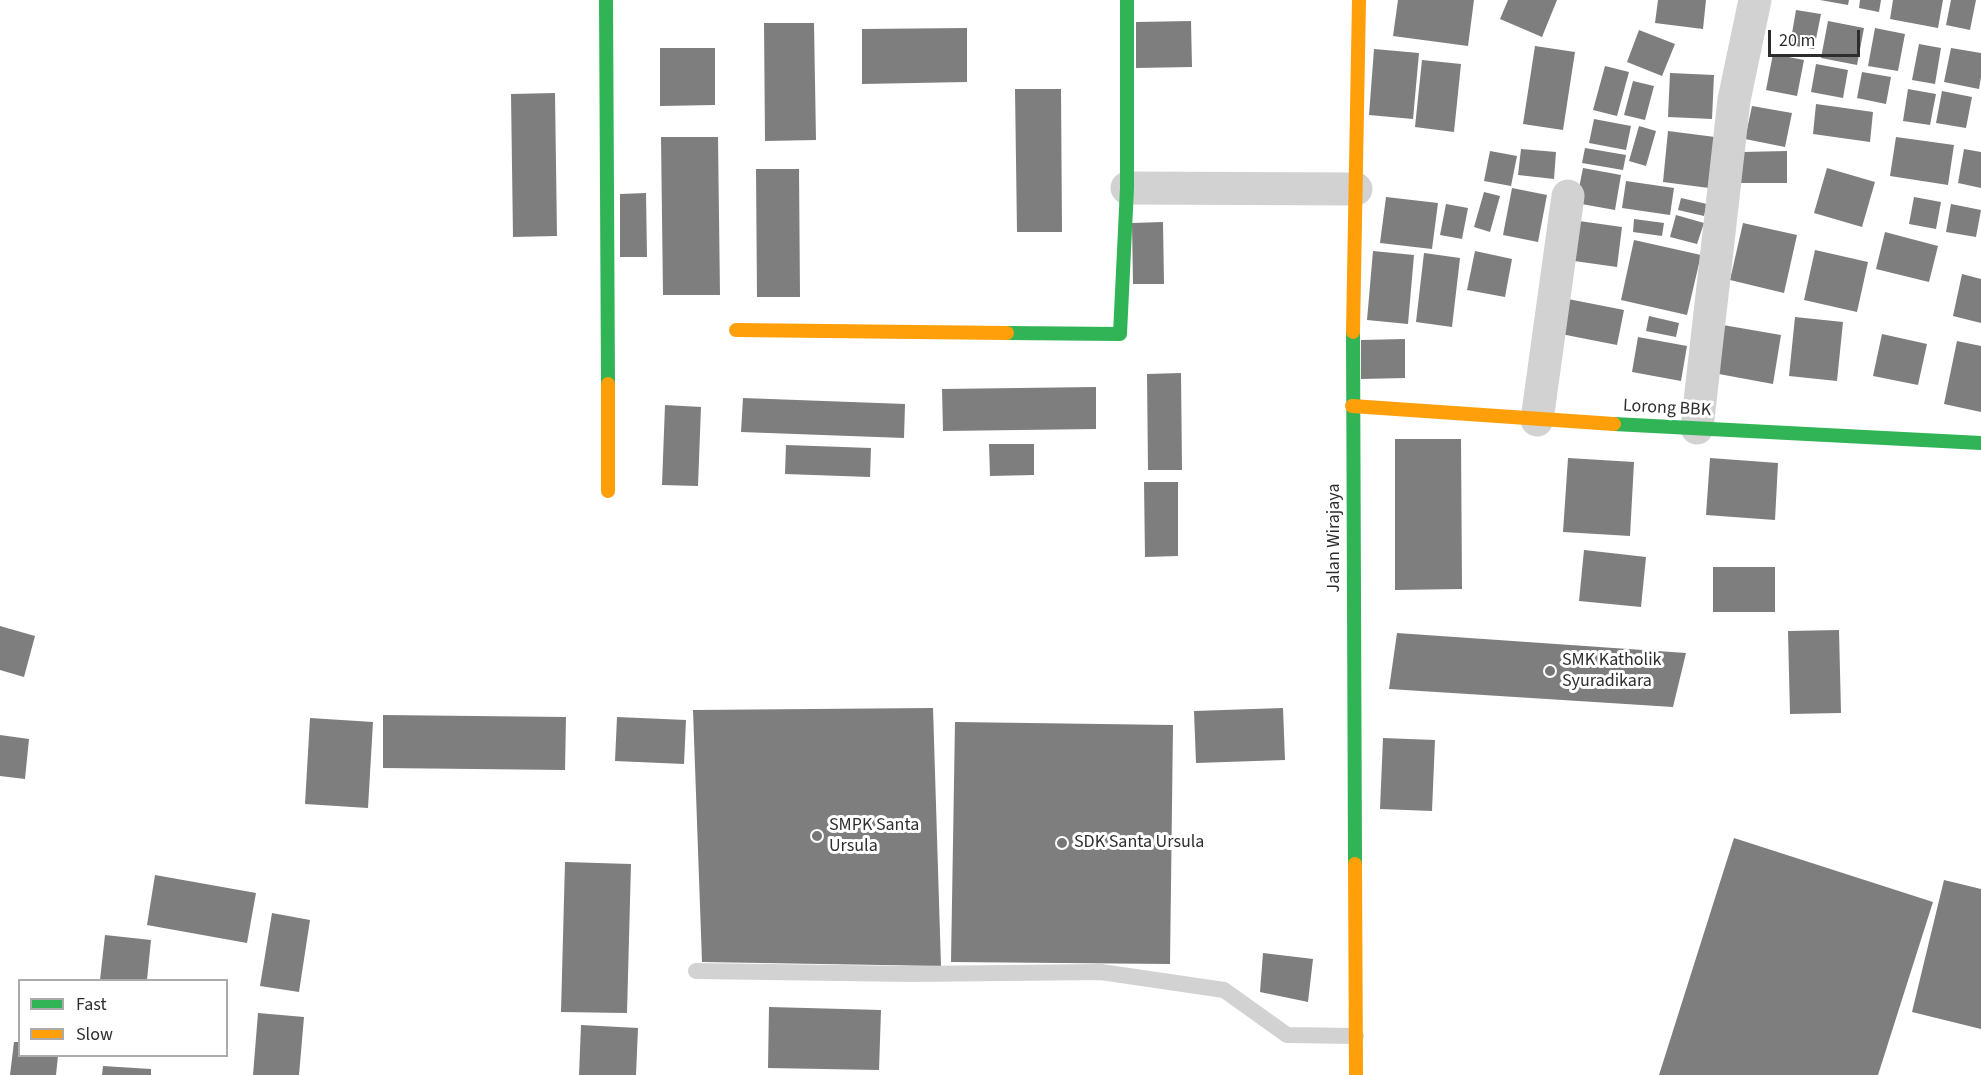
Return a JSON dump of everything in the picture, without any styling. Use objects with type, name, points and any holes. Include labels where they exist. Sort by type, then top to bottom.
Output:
[{"type":"street","points":[[606,0],[608,491]]},
{"type":"street","points":[[736,330],[1120,334],[1127,188],[1127,0]]},
{"type":"street","name":"Jalan Wirajaya","points":[[1356,1075],[1352,406],[1359,0]]},
{"type":"street","points":[[1697,428],[1734,100],[1755,0]]},
{"type":"street","points":[[1127,188],[1356,189]]},
{"type":"street","points":[[1537,420],[1568,196]]},
{"type":"street","name":"Lorong BBK","points":[[1352,406],[1537,420],[1981,443]]},
{"type":"lane","points":[[696,971],[911,974],[1101,972],[1224,990],[1287,1035],[1356,1036]]},
{"type":"building","points":[[1398,0],[1474,0],[1468,46],[1393,36]]},
{"type":"building","points":[[1508,0],[1557,0],[1542,37],[1500,19]]},
{"type":"building","points":[[1658,0],[1706,0],[1703,29],[1655,23]]},
{"type":"building","points":[[1820,0],[1849,0],[1848,5]]},
{"type":"building","points":[[1860,0],[1881,0],[1879,12],[1859,8]]},
{"type":"building","points":[[1893,0],[1943,0],[1938,28],[1890,19]]},
{"type":"building","points":[[1951,0],[1976,0],[1970,30],[1946,25]]},
{"type":"building","points":[[1796,10],[1821,14],[1814,49],[1790,45]]},
{"type":"building","points":[[1191,21],[1192,67],[1136,68],[1136,22]]},
{"type":"building","points":[[1828,21],[1864,28],[1857,65],[1821,58]]},
{"type":"building","points":[[764,23],[814,23],[816,140],[765,141]]},
{"type":"building","points":[[967,28],[967,82],[862,84],[862,29]]},
{"type":"building","points":[[1875,28],[1905,34],[1898,71],[1868,66]]},
{"type":"building","points":[[1639,30],[1675,44],[1662,76],[1627,62]]},
{"type":"building","points":[[1919,44],[1941,48],[1935,84],[1912,80]]},
{"type":"building","points":[[1535,46],[1575,52],[1563,130],[1523,124]]},
{"type":"building","points":[[660,48],[715,48],[715,105],[660,106]]},
{"type":"building","points":[[1951,48],[1981,53],[1979,89],[1944,82]]},
{"type":"building","points":[[1374,49],[1419,53],[1413,119],[1369,115]]},
{"type":"building","points":[[1773,54],[1804,60],[1797,96],[1766,90]]},
{"type":"building","points":[[1422,60],[1461,64],[1454,132],[1415,127]]},
{"type":"building","points":[[1816,64],[1848,70],[1843,98],[1811,92]]},
{"type":"building","points":[[1605,66],[1629,72],[1617,116],[1593,110]]},
{"type":"building","points":[[1862,72],[1891,77],[1886,104],[1857,98]]},
{"type":"building","points":[[1670,73],[1714,75],[1712,119],[1668,117]]},
{"type":"building","points":[[1633,81],[1654,86],[1645,120],[1624,115]]},
{"type":"building","points":[[1015,89],[1061,89],[1062,232],[1017,232]]},
{"type":"building","points":[[1908,89],[1936,94],[1930,125],[1903,121]]},
{"type":"building","points":[[1942,91],[1972,97],[1966,128],[1936,123]]},
{"type":"building","points":[[555,93],[557,236],[513,237],[511,94]]},
{"type":"building","points":[[1816,104],[1873,112],[1870,142],[1813,134]]},
{"type":"building","points":[[1752,106],[1792,113],[1785,147],[1745,139]]},
{"type":"building","points":[[1594,119],[1631,126],[1626,150],[1589,143]]},
{"type":"building","points":[[1639,126],[1656,131],[1646,166],[1629,161]]},
{"type":"building","points":[[1668,131],[1715,137],[1709,188],[1663,182]]},
{"type":"building","points":[[661,137],[718,137],[720,295],[663,295]]},
{"type":"building","points":[[1896,137],[1954,145],[1948,185],[1890,176]]},
{"type":"building","points":[[1585,148],[1626,155],[1623,170],[1582,163]]},
{"type":"building","points":[[1521,149],[1556,152],[1554,179],[1518,175]]},
{"type":"building","points":[[1964,149],[1981,152],[1981,188],[1958,183]]},
{"type":"building","points":[[1490,151],[1517,156],[1511,186],[1484,181]]},
{"type":"building","points":[[1787,151],[1787,183],[1741,183],[1741,152]]},
{"type":"building","points":[[1583,168],[1621,175],[1615,210],[1576,203]]},
{"type":"building","points":[[1827,168],[1875,182],[1862,227],[1814,213]]},
{"type":"building","points":[[756,169],[799,169],[800,297],[757,297]]},
{"type":"building","points":[[1626,181],[1674,188],[1670,215],[1622,208]]},
{"type":"building","points":[[1512,188],[1547,195],[1538,242],[1503,235]]},
{"type":"building","points":[[1484,192],[1500,196],[1490,232],[1474,227]]},
{"type":"building","points":[[646,193],[647,257],[620,257],[620,194]]},
{"type":"building","points":[[1386,197],[1438,203],[1432,249],[1380,243]]},
{"type":"building","points":[[1914,197],[1941,202],[1936,229],[1909,224]]},
{"type":"building","points":[[1681,198],[1707,204],[1704,216],[1678,210]]},
{"type":"building","points":[[1446,204],[1468,208],[1462,239],[1440,235]]},
{"type":"building","points":[[1951,204],[1981,210],[1976,237],[1946,232]]},
{"type":"building","points":[[1676,215],[1704,223],[1697,244],[1670,237]]},
{"type":"building","points":[[1634,219],[1664,223],[1662,236],[1633,232]]},
{"type":"building","points":[[1572,220],[1622,227],[1617,267],[1567,260]]},
{"type":"building","points":[[1163,222],[1164,284],[1133,284],[1132,223]]},
{"type":"building","points":[[1743,223],[1797,235],[1784,293],[1730,280]]},
{"type":"building","points":[[1885,232],[1938,246],[1929,282],[1876,269]]},
{"type":"building","points":[[1634,240],[1701,255],[1687,315],[1621,300]]},
{"type":"building","points":[[1815,250],[1868,262],[1857,312],[1804,300]]},
{"type":"building","points":[[1373,251],[1414,255],[1408,324],[1367,320]]},
{"type":"building","points":[[1475,251],[1512,259],[1505,297],[1467,290]]},
{"type":"building","points":[[1424,253],[1460,258],[1452,327],[1416,322]]},
{"type":"building","points":[[1962,274],[1981,279],[1981,323],[1953,316]]},
{"type":"building","points":[[1568,299],[1624,310],[1617,345],[1561,334]]},
{"type":"building","points":[[1649,316],[1679,323],[1676,337],[1646,331]]},
{"type":"building","points":[[1795,317],[1843,322],[1837,381],[1789,376]]},
{"type":"building","points":[[1717,324],[1781,335],[1773,384],[1708,372]]},
{"type":"building","points":[[1882,334],[1927,344],[1918,385],[1873,376]]},
{"type":"building","points":[[1638,337],[1687,346],[1681,381],[1632,372]]},
{"type":"building","points":[[1405,339],[1405,378],[1361,379],[1361,340]]},
{"type":"building","points":[[1957,341],[1981,346],[1981,412],[1944,404]]},
{"type":"building","points":[[1181,373],[1182,470],[1148,470],[1147,374]]},
{"type":"building","points":[[1096,387],[1096,429],[943,431],[942,389]]},
{"type":"building","points":[[743,398],[905,404],[904,438],[741,432]]},
{"type":"building","points":[[665,405],[701,407],[698,486],[662,485]]},
{"type":"building","points":[[1395,439],[1461,439],[1462,589],[1395,590]]},
{"type":"building","points":[[989,444],[1034,444],[1034,475],[990,476]]},
{"type":"building","points":[[786,445],[871,448],[870,477],[785,474]]},
{"type":"building","points":[[1568,458],[1634,462],[1630,536],[1563,532]]},
{"type":"building","points":[[1710,458],[1778,463],[1775,520],[1706,515]]},
{"type":"building","points":[[1144,482],[1178,482],[1178,556],[1145,557]]},
{"type":"building","points":[[1584,550],[1646,557],[1641,607],[1579,601]]},
{"type":"building","points":[[1713,567],[1775,567],[1775,612],[1713,612]]},
{"type":"building","points":[[0,626],[35,636],[24,677],[0,670]]},
{"type":"building","points":[[1839,630],[1841,713],[1790,714],[1788,631]]},
{"type":"building","points":[[1397,633],[1686,653],[1673,707],[1389,689]]},
{"type":"building","name":"SMPK Santa Ursula","points":[[933,708],[941,966],[702,962],[693,710]]},
{"type":"building","points":[[1283,708],[1285,760],[1196,763],[1194,711]]},
{"type":"building","points":[[383,715],[566,717],[565,770],[383,768]]},
{"type":"building","points":[[617,717],[686,720],[684,764],[615,761]]},
{"type":"building","points":[[310,718],[373,722],[368,808],[305,804]]},
{"type":"building","name":"SDK Santa Ursula","points":[[955,722],[1173,725],[1170,964],[951,962]]},
{"type":"building","points":[[0,735],[29,739],[25,779],[0,776]]},
{"type":"building","points":[[1383,738],[1435,740],[1432,811],[1380,809]]},
{"type":"building","points":[[1734,838],[1933,902],[1878,1075],[1659,1075]]},
{"type":"building","points":[[565,862],[631,864],[627,1013],[561,1012]]},
{"type":"building","points":[[155,875],[256,893],[247,943],[147,925]]},
{"type":"building","points":[[1944,880],[1981,889],[1981,1029],[1912,1012]]},
{"type":"building","points":[[272,913],[310,920],[299,992],[260,986]]},
{"type":"building","points":[[105,935],[151,940],[147,979],[100,979]]},
{"type":"building","points":[[1263,953],[1313,959],[1308,1002],[1260,992]]},
{"type":"building","points":[[769,1007],[881,1010],[879,1070],[768,1068]]},
{"type":"building","points":[[258,1013],[304,1017],[299,1075],[253,1075]]},
{"type":"building","points":[[581,1025],[638,1028],[636,1075],[579,1075]]},
{"type":"building","points":[[14,1042],[18,1042],[18,1057],[58,1057],[56,1075],[10,1075]]},
{"type":"building","points":[[103,1066],[151,1069],[151,1075],[102,1075]]},
{"type":"traffic: fast","points":[[606,0],[608,384]]},
{"type":"traffic: fast","points":[[1007,333],[1120,334],[1127,188],[1127,0]]},
{"type":"traffic: fast","points":[[1353,332],[1355,864]]},
{"type":"traffic: fast","points":[[1614,424],[1981,443]]},
{"type":"traffic: slow","points":[[1353,332],[1359,0]]},
{"type":"traffic: slow","points":[[736,330],[1007,333]]},
{"type":"traffic: slow","points":[[608,384],[608,491]]},
{"type":"traffic: slow","points":[[1352,406],[1614,424]]},
{"type":"traffic: slow","points":[[1355,864],[1356,1075]]},
{"type":"place","name":"SMK Katholik Syuradikara","points":[[1550,671]]},
{"type":"place","name":"SMPK Santa Ursula","points":[[817,836]]},
{"type":"place","name":"SDK Santa Ursula","points":[[1062,843]]}]
